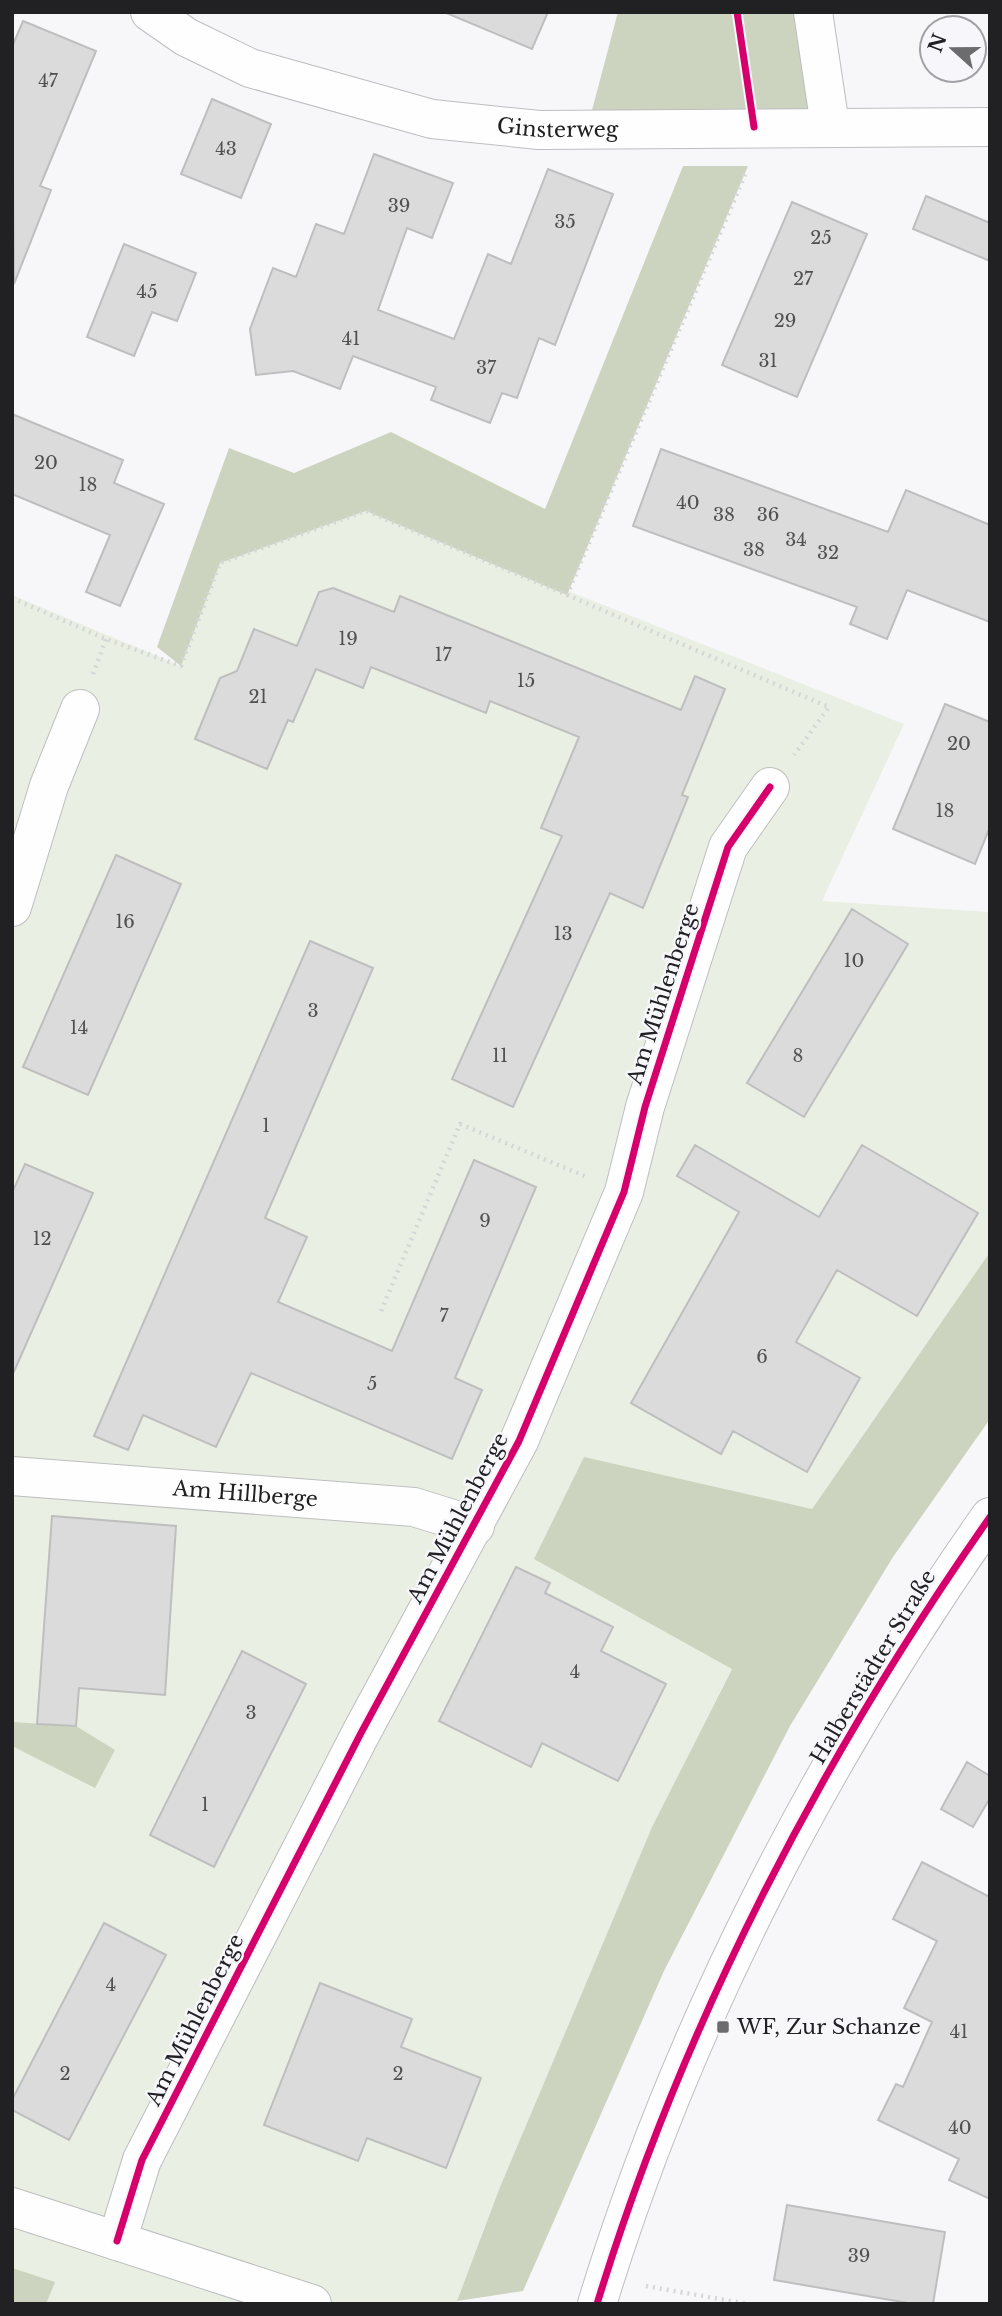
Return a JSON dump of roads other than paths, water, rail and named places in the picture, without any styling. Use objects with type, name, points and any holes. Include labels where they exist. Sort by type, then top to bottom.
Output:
[{"type":"street","name":"Ginsterweg","points":[[150,12],[186,37],[250,68],[432,119],[539,130],[990,127]]},
{"type":"street","points":[[813,12],[830,126]]},
{"type":"street","points":[[12,907],[49,786],[80,709]]},
{"type":"street","name":"Am Mühlenberge","points":[[117,2241],[142,2160],[361,1733],[519,1441],[624,1192],[645,1107],[728,847],[770,787]]},
{"type":"street","name":"Am Hillberge","points":[[12,1476],[414,1507],[475,1526]]},
{"type":"street","name":"Halberstädter Straße","points":[[601,2291],[679,2078],[774,1873],[848,1737],[951,1572],[990,1517]]},
{"type":"street","points":[[12,2207],[312,2304]]},
{"type":"place","name":"WF, Zur Schanze","points":[[723,2027]]}]
